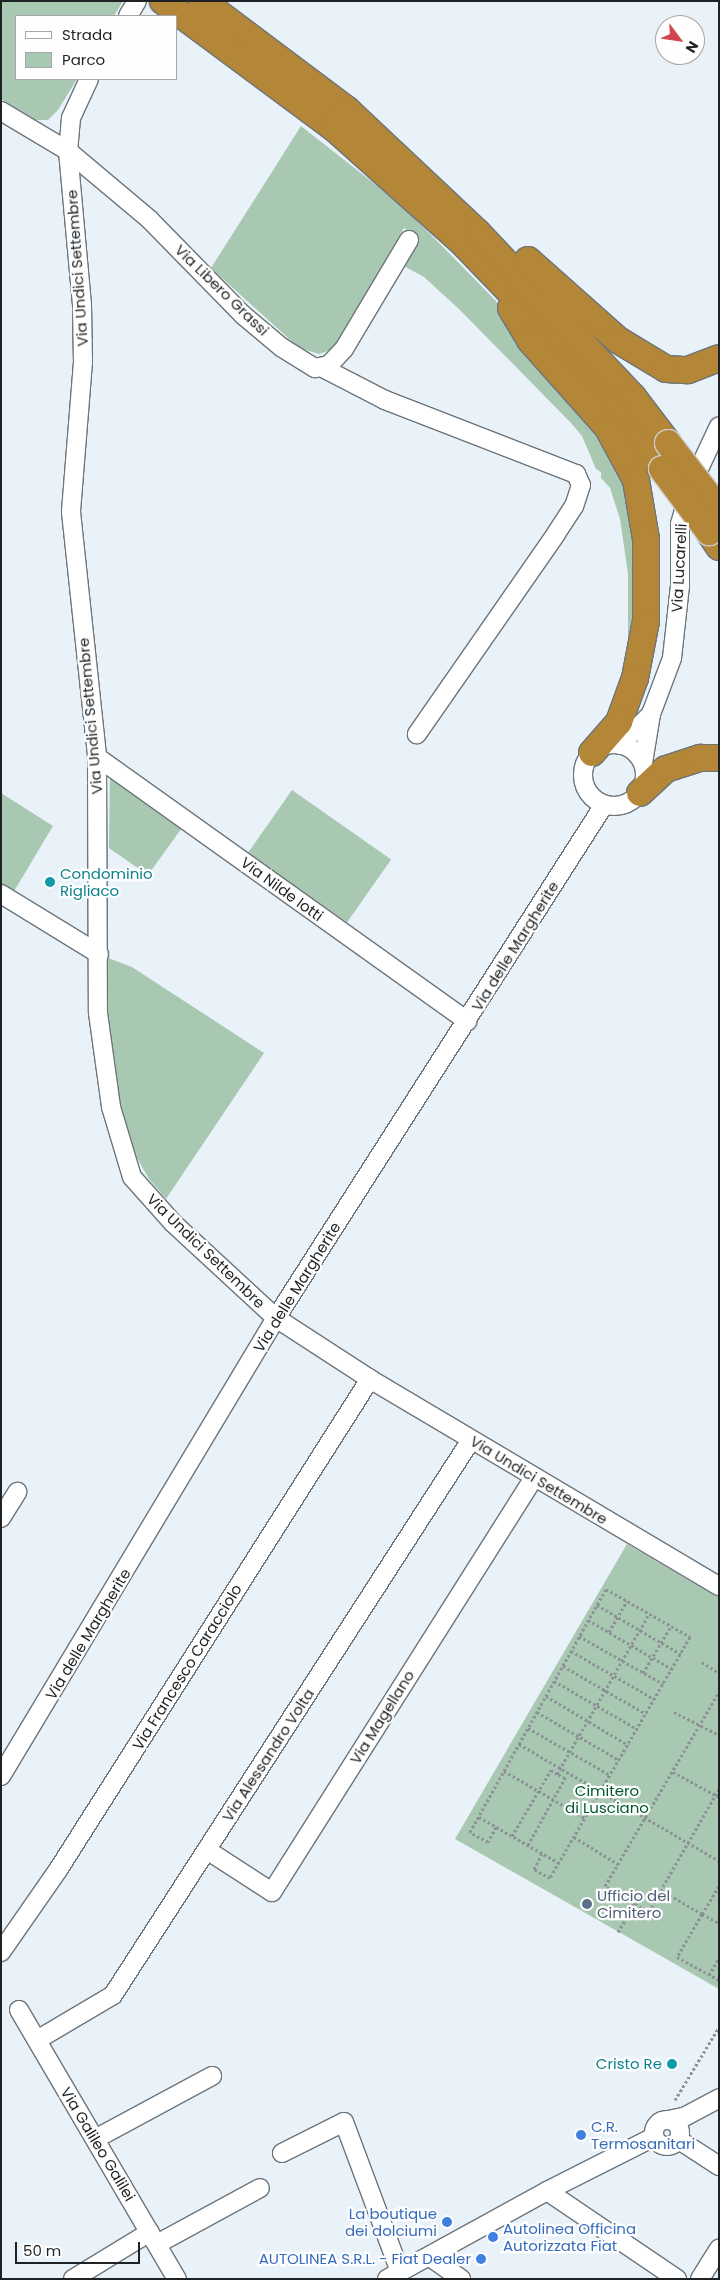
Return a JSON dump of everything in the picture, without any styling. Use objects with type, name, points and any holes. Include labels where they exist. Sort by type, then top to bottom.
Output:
[{"type":"highway","points":[[163,1],[341,119],[405,164],[477,232],[633,397],[668,443],[716,530]]},
{"type":"highway","points":[[202,1],[341,119],[486,267],[563,347],[662,469],[716,530]]},
{"type":"highway","points":[[219,1],[352,106],[388,137],[405,164]]},
{"type":"highway","points":[[477,232],[506,240],[618,340],[666,369],[688,370],[719,358]]},
{"type":"highway","points":[[486,267],[530,340],[608,428],[636,480],[646,539],[646,621],[635,678],[619,722],[592,754]]},
{"type":"highway","points":[[640,793],[666,769],[700,758],[719,758]]},
{"type":"street","points":[[129,15],[137,1]]},
{"type":"street","name":"Via Undici Settembre","points":[[89,80],[71,118],[68,151],[82,315],[83,362],[71,512],[97,756],[98,1014],[111,1107],[132,1177],[173,1223],[276,1318],[370,1379],[719,1586]]},
{"type":"street","name":"Via Libero Grassi","points":[[1,111],[68,151],[149,219],[243,315],[281,347],[315,368],[321,367],[385,400],[576,474],[582,485],[574,506],[417,734]]},
{"type":"street","points":[[321,367],[329,365],[344,349],[410,240]]},
{"type":"street","name":"Via Lucarelli","points":[[640,793],[646,773],[643,763],[651,714],[672,658],[680,586],[680,524],[690,488],[719,426]]},
{"type":"street","name":"Via Lucarelli","points":[[592,754],[610,744],[620,744],[651,714]]},
{"type":"street","points":[[620,744],[630,748],[643,763]]},
{"type":"street","points":[[592,754],[583,772],[584,782],[595,800],[604,805],[624,805],[640,793]]},
{"type":"street","name":"Via Nilde Iotti","points":[[97,756],[467,1021]]},
{"type":"street","name":"Via delle Margherite","points":[[1,1776],[276,1318],[604,805]]},
{"type":"street","points":[[1,894],[99,954]]},
{"type":"street","name":"Via Francesco Caracciolo","points":[[1,1952],[58,1870],[370,1379]]},
{"type":"street","name":"Via Alessandro Volta","points":[[37,2040],[113,1995],[471,1440]]},
{"type":"street","name":"Via Magellano","points":[[207,1850],[272,1892],[534,1477]]},
{"type":"street","points":[[1,1518],[17,1492]]},
{"type":"street","name":"Via Galileo Galilei","points":[[18,2010],[177,2279]]},
{"type":"street","points":[[95,2139],[212,2076]]},
{"type":"street","points":[[654,2137],[656,2124],[684,2116],[719,2098]]},
{"type":"street","points":[[654,2137],[663,2146],[672,2146],[678,2140],[679,2127],[668,2120]]},
{"type":"street","points":[[282,2153],[344,2122],[394,2275],[430,2257],[547,2191],[654,2137]]},
{"type":"street","points":[[678,2140],[719,2166]]},
{"type":"street","points":[[73,2279],[260,2188]]},
{"type":"street","points":[[547,2191],[678,2279]]},
{"type":"street","points":[[700,2279],[719,2249]]},
{"type":"street","points":[[430,2257],[462,2279]]},
{"type":"path","points":[[496,1827],[488,1842],[470,1832],[606,1589],[690,1637],[550,1878],[534,1869],[542,1854]]},
{"type":"path","points":[[609,1632],[627,1601]]},
{"type":"path","points":[[597,1605],[680,1654]]},
{"type":"path","points":[[557,1774],[649,1614]]},
{"type":"path","points":[[588,1620],[672,1670]]},
{"type":"path","points":[[643,1673],[671,1626]]},
{"type":"path","points":[[579,1636],[663,1684]]},
{"type":"path","points":[[571,1651],[654,1699]]},
{"type":"path","points":[[702,1662],[719,1673]]},
{"type":"path","points":[[563,1666],[646,1714]]},
{"type":"path","points":[[554,1681],[637,1729]]},
{"type":"path","points":[[719,1692],[606,1886],[649,1912],[717,1796],[719,1789]]},
{"type":"path","points":[[546,1696],[628,1744]]},
{"type":"path","points":[[537,1712],[619,1760]]},
{"type":"path","points":[[674,1712],[719,1735]]},
{"type":"path","points":[[528,1728],[610,1775]]},
{"type":"path","points":[[519,1744],[644,1819],[719,1861]]},
{"type":"path","points":[[512,1836],[550,1770],[565,1778],[528,1845]]},
{"type":"path","points":[[504,1771],[585,1818]]},
{"type":"path","points":[[673,1772],[717,1796]]},
{"type":"path","points":[[478,1817],[558,1863]]},
{"type":"path","points":[[574,1837],[618,1864]]},
{"type":"path","points":[[719,1886],[677,1957],[719,1980]]},
{"type":"path","points":[[661,1890],[719,1923]]},
{"type":"path","points":[[618,1932],[635,1904]]},
{"type":"path","points":[[709,1975],[719,1958]]},
{"type":"path","points":[[675,2100],[719,2027]]},
{"type":"green space","points":[[1,1],[123,1],[115,15],[15,15],[15,80],[76,80],[58,110],[48,120],[36,120],[1,99]]},
{"type":"green space","points":[[301,126],[399,203],[445,249],[495,300],[594,421],[630,492],[639,607],[618,696],[628,642],[628,574],[620,519],[610,488],[601,478],[601,472],[596,469],[582,436],[571,423],[460,310],[424,277],[400,264],[416,237],[404,228],[335,348],[319,354],[299,348],[211,268]]},
{"type":"green space","points":[[110,772],[184,825],[148,875],[109,848]]},
{"type":"green space","points":[[292,790],[391,859],[347,922],[248,853]]},
{"type":"green space","points":[[1,793],[53,826],[13,893],[1,886]]},
{"type":"green space","points":[[108,958],[132,967],[264,1053],[166,1199],[149,1179],[137,1158],[118,1101],[108,1018]]},
{"type":"green space","name":"Cimitero di Lusciano","points":[[627,1544],[719,1598],[719,1989],[455,1839]]},
{"type":"place","name":"Condominio Rigliaco","points":[[50,882]]},
{"type":"place","name":"Ufficio del Cimitero","points":[[587,1904]]},
{"type":"place","name":"Cristo Re","points":[[672,2064]]},
{"type":"place","name":"C.R. Termosanitari","points":[[581,2135]]},
{"type":"place","name":"La boutique dei dolciumi","points":[[447,2222]]},
{"type":"place","name":"Autolinea Officina Autorizzata Fiat","points":[[493,2237]]},
{"type":"place","name":"AUTOLINEA S.R.L. - Fiat Dealer","points":[[481,2259]]}]
